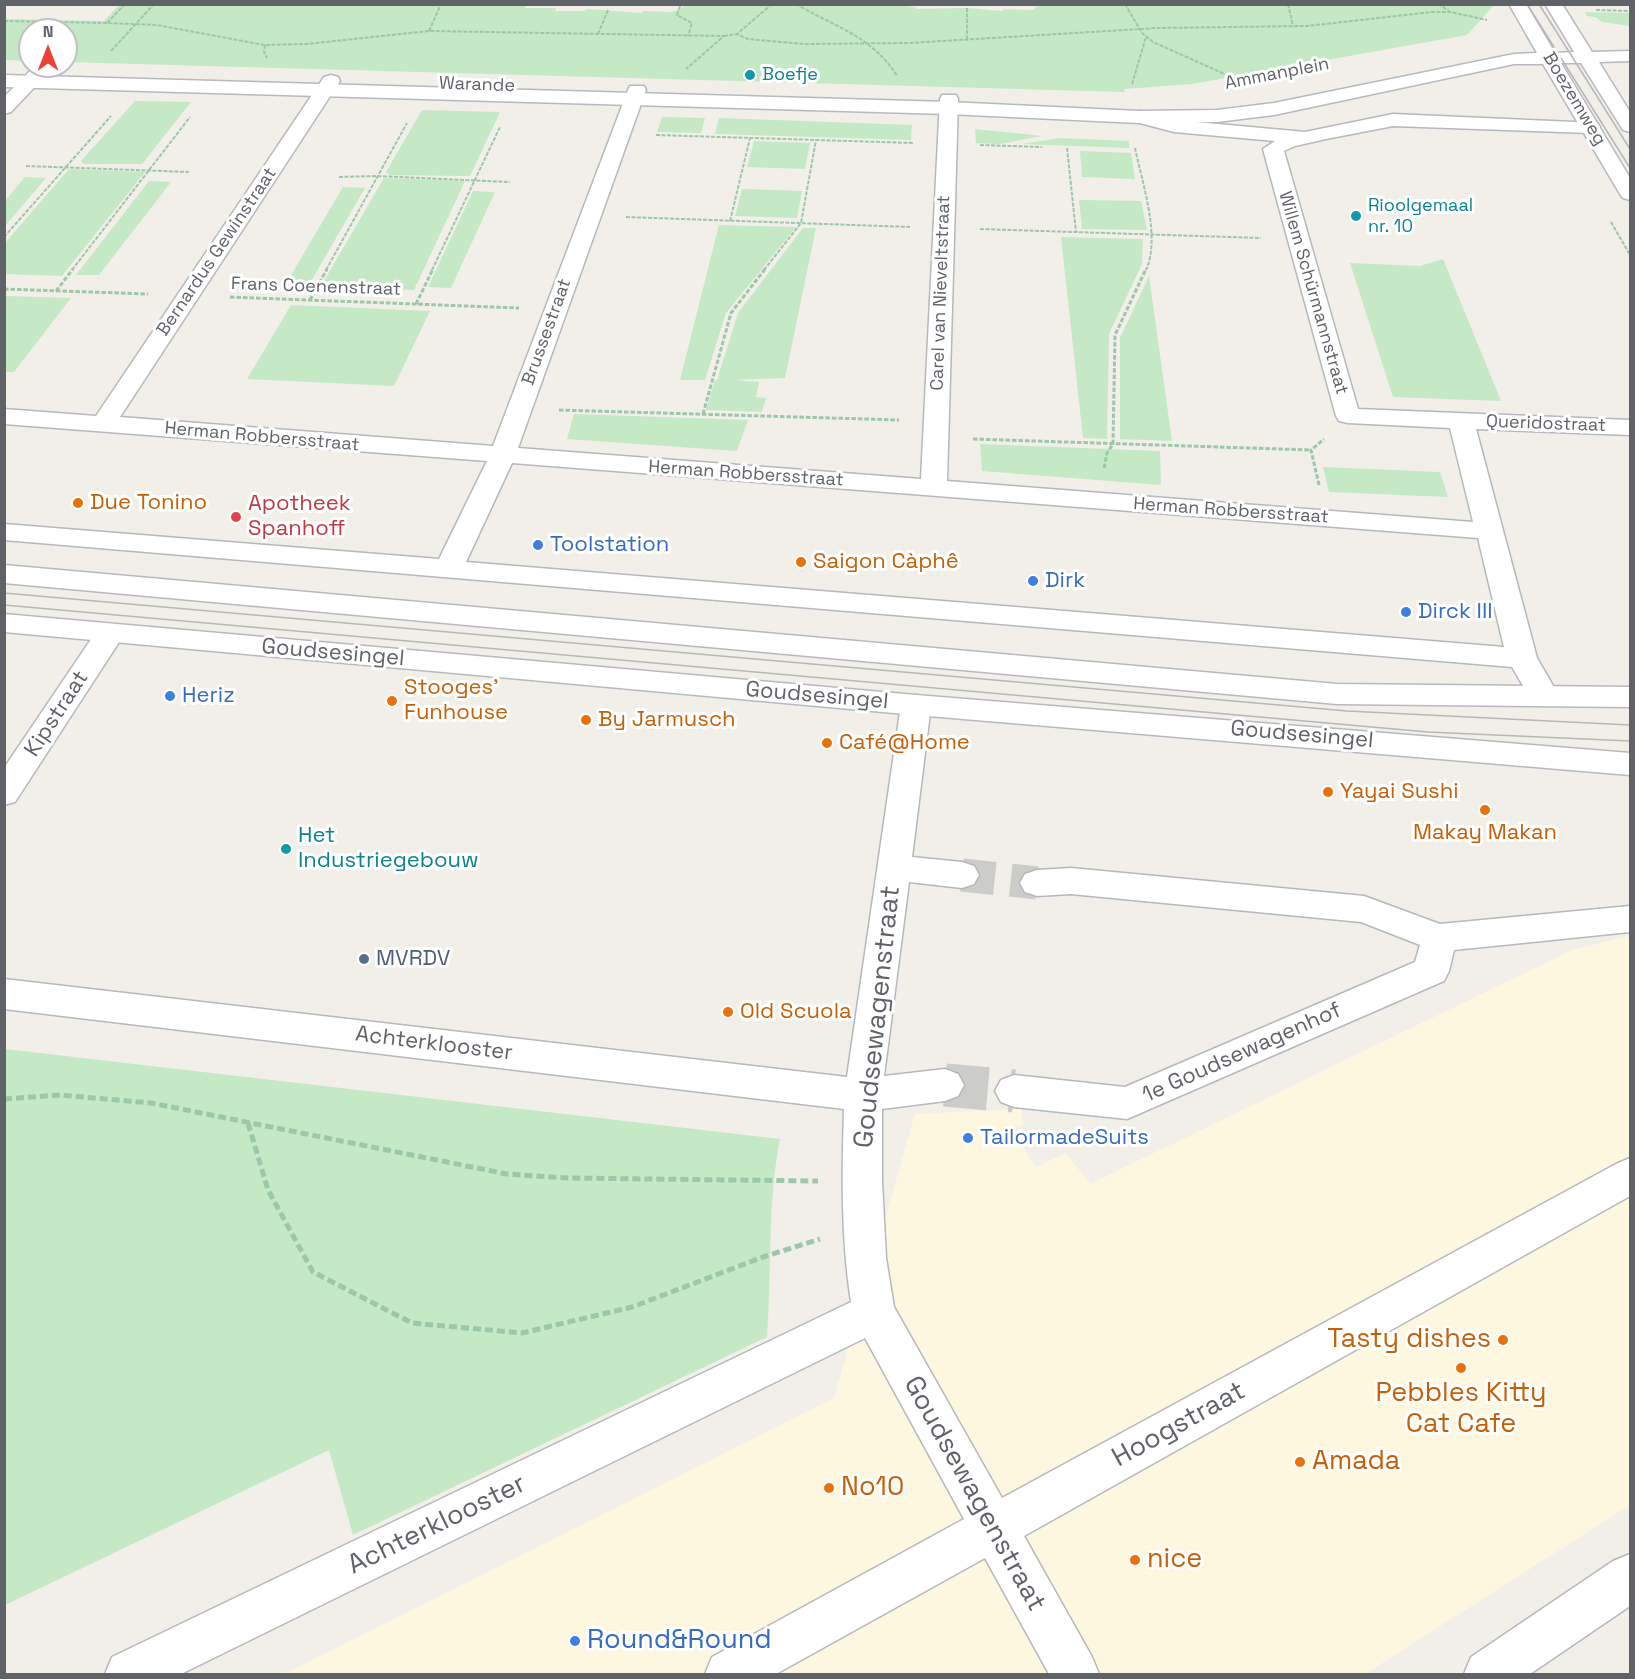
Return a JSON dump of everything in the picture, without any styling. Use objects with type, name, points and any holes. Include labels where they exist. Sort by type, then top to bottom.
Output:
[{"type":"street","name":"Boezemweg","points":[[1517,4],[1630,194]]},
{"type":"street","name":"Boezemweg","points":[[1553,4],[1630,126]]},
{"type":"street","points":[[1582,48],[1630,42]]},
{"type":"street","name":"Ammanplein","points":[[1378,69],[1503,44],[1541,44],[1582,48]]},
{"type":"street","name":"Ammanplein","points":[[949,104],[1217,116],[1274,109],[1488,64],[1541,44]]},
{"type":"street","points":[[1582,48],[1630,56]]},
{"type":"street","name":"Warande","points":[[78,77],[949,104]]},
{"type":"street","name":"Warande","points":[[4,81],[22,78]]},
{"type":"street","points":[[4,108],[32,78]]},
{"type":"street","name":"Bernardus Gewinstraat","points":[[103,424],[328,86]]},
{"type":"street","name":"Brussestraat","points":[[448,570],[502,456],[634,95]]},
{"type":"street","name":"Ammanplein","points":[[1135,112],[1204,98]]},
{"type":"street","name":"Carel van Nieveltstraat","points":[[934,488],[949,104]]},
{"type":"street","name":"Ammanplein","points":[[1135,112],[1174,126],[1316,135],[1393,120],[1590,127]]},
{"type":"street","name":"Willem Schürmannstraat","points":[[1316,135],[1273,149],[1348,417],[1461,421]]},
{"type":"street","name":"Herman Robbersstraat","points":[[4,416],[1488,531]]},
{"type":"street","points":[[1461,421],[1522,658],[1544,696]]},
{"type":"street","name":"Queridostraat","points":[[1461,421],[1628,433]]},
{"type":"street","points":[[4,532],[1522,658]]},
{"type":"street","name":"Goudsesingel","points":[[4,574],[1336,694],[1630,697]]},
{"type":"street","name":"Goudsesingel","points":[[4,623],[916,705],[1630,764]]},
{"type":"street","name":"Kipstraat","points":[[7,786],[110,633]]},
{"type":"street","name":"Goudsewagenstraat","points":[[916,705],[863,1095],[862,1181],[865,1258],[874,1312],[1075,1674]]},
{"type":"street","points":[[894,868],[962,875]]},
{"type":"street","points":[[1037,883],[1071,881],[1364,909],[1439,938],[1630,919]]},
{"type":"street","name":"1e Goudsewagenhof","points":[[1014,1091],[1127,1103],[1431,971],[1439,938]]},
{"type":"street","name":"Achterklooster","points":[[4,994],[863,1095]]},
{"type":"street","points":[[863,1095],[945,1085]]},
{"type":"street","name":"Hoogstraat","points":[[729,1674],[1630,1176]]},
{"type":"street","name":"Achterklooster","points":[[129,1674],[874,1312]]},
{"type":"street","points":[[1488,1674],[1630,1578]]},
{"type":"path","points":[[107,23],[125,4]]},
{"type":"path","points":[[106,57],[153,4]]},
{"type":"path","points":[[429,31],[441,4]]},
{"type":"path","points":[[737,34],[772,4]]},
{"type":"path","points":[[796,4],[816,17],[854,31],[886,59],[898,78]]},
{"type":"path","points":[[1113,444],[1114,335],[1149,263],[1152,235],[1135,151],[1135,112],[1130,94],[1146,37],[1125,4]]},
{"type":"path","points":[[1288,4],[1293,26]]},
{"type":"path","points":[[1438,4],[1450,12],[1541,44]]},
{"type":"path","points":[[680,6],[677,15],[692,23],[688,36]]},
{"type":"path","points":[[967,8],[967,40]]},
{"type":"path","points":[[598,34],[608,10]]},
{"type":"path","points":[[4,21],[136,24],[180,29],[265,45],[307,44],[429,31],[688,36],[737,34],[748,39],[772,42],[870,44],[1141,29],[1325,25],[1394,15],[1450,12]]},
{"type":"path","points":[[680,76],[724,36]]},
{"type":"path","name":"Ammanplein","points":[[1146,37],[1176,54],[1242,82],[1231,83]]},
{"type":"path","points":[[4,237],[116,111]]},
{"type":"path","points":[[310,300],[412,114]]},
{"type":"path","points":[[56,291],[191,116]]},
{"type":"path","points":[[416,304],[500,128]]},
{"type":"path","points":[[730,221],[750,138]]},
{"type":"path","points":[[703,414],[731,313],[801,223],[816,140]]},
{"type":"path","points":[[1067,148],[1076,232]]},
{"type":"path","points":[[26,166],[189,172]]},
{"type":"path","points":[[339,177],[378,176],[510,182]]},
{"type":"path","name":"Frans Coenenstraat","points":[[4,289],[555,309]]},
{"type":"path","points":[[519,409],[703,414],[937,429],[1113,444],[1311,450],[1348,417]]},
{"type":"path","points":[[1311,450],[1327,518]]},
{"type":"path","points":[[4,1099],[60,1095],[151,1103],[507,1174],[567,1178],[862,1181]]},
{"type":"path","points":[[248,1123],[268,1190],[314,1272],[412,1323],[522,1333],[632,1307],[763,1257],[864,1225]]},
{"type":"shaded area","points":[[1630,936],[1630,1505],[1365,1674],[284,1674],[834,1398],[915,1114],[1021,1109],[1023,1125],[1014,1127],[1036,1167],[1066,1153],[1090,1184],[1572,950]]},
{"type":"green space","points":[[120,4],[525,4],[525,8],[556,8],[555,11],[585,11],[586,9],[642,13],[643,11],[672,12],[690,4],[884,4],[915,7],[916,9],[967,8],[1003,11],[1003,9],[1035,10],[1035,7],[1048,4],[1494,5],[1467,35],[1192,84],[1124,89],[1125,92],[78,62],[78,20],[104,21]]},
{"type":"green space","points":[[1585,12],[1630,13],[1630,26],[1602,22],[1596,17],[1587,16]]},
{"type":"green space","points":[[5,19],[18,19],[18,61],[5,60]]},
{"type":"green space","points":[[135,101],[191,102],[142,164],[84,164],[81,161]]},
{"type":"green space","points":[[422,110],[500,112],[470,176],[390,175],[386,172]]},
{"type":"green space","points":[[662,117],[705,118],[701,133],[657,132]]},
{"type":"green space","points":[[719,118],[912,125],[911,140],[715,134]]},
{"type":"green space","points":[[975,129],[1042,136],[1000,144],[976,143]]},
{"type":"green space","points":[[1060,138],[1129,141],[1129,148],[1022,144]]},
{"type":"green space","points":[[754,141],[810,143],[805,169],[747,167]]},
{"type":"green space","points":[[1080,151],[1131,153],[1135,179],[1082,177]]},
{"type":"green space","points":[[69,169],[145,172],[62,276],[5,274],[5,243]]},
{"type":"green space","points":[[25,177],[46,178],[5,226],[5,201]]},
{"type":"green space","points":[[384,178],[465,181],[414,290],[321,286]]},
{"type":"green space","points":[[149,181],[171,182],[99,275],[76,275]]},
{"type":"green space","points":[[343,187],[365,188],[310,283],[287,282]]},
{"type":"green space","points":[[742,189],[802,191],[797,218],[735,216]]},
{"type":"green space","points":[[473,191],[495,192],[451,288],[428,287]]},
{"type":"green space","points":[[1079,200],[1141,201],[1147,230],[1082,229]]},
{"type":"green space","points":[[719,225],[796,227],[726,313],[705,380],[680,380]]},
{"type":"green space","points":[[803,228],[816,228],[785,378],[732,380],[759,382],[756,397],[766,398],[762,412],[706,410],[738,313]]},
{"type":"green space","points":[[1061,237],[1143,239],[1142,264],[1109,334],[1107,439],[1083,438]]},
{"type":"green space","points":[[1443,259],[1501,401],[1393,397],[1350,263],[1420,266]]},
{"type":"green space","points":[[1149,276],[1172,441],[1120,439],[1120,338]]},
{"type":"green space","points":[[5,296],[71,298],[14,372],[5,372]]},
{"type":"green space","points":[[291,305],[430,311],[394,386],[247,379]]},
{"type":"green space","points":[[574,414],[748,420],[737,451],[567,439]]},
{"type":"green space","points":[[980,444],[1160,451],[1161,485],[982,471]]},
{"type":"green space","points":[[1323,467],[1440,472],[1448,497],[1329,492]]},
{"type":"green space","points":[[5,1049],[780,1139],[771,1212],[767,1337],[353,1535],[329,1450],[5,1605]]},
{"type":"tunnel","points":[[962,875],[1037,883]]},
{"type":"tunnel","points":[[945,1085],[1014,1091]]},
{"type":"tram line","points":[[1527,4],[1630,168]]},
{"type":"tram line","points":[[1539,4],[1630,149]]},
{"type":"tram line","points":[[4,593],[1347,711],[1630,725]]},
{"type":"tram line","points":[[4,605],[1428,732],[1630,741]]},
{"type":"place","name":"Boefje","points":[[750,75]]},
{"type":"place","name":"Rioolgemaal nr. 10","points":[[1356,216]]},
{"type":"place","name":"Due Tonino","points":[[78,503]]},
{"type":"place","name":"Apotheek Spanhoff","points":[[236,517]]},
{"type":"place","name":"Toolstation","points":[[538,545]]},
{"type":"place","name":"Saigon Càphê","points":[[801,562]]},
{"type":"place","name":"Dirk","points":[[1033,581]]},
{"type":"place","name":"Dirck III","points":[[1406,612]]},
{"type":"place","name":"Heriz","points":[[170,696]]},
{"type":"place","name":"Stooges’ Funhouse","points":[[392,701]]},
{"type":"place","name":"By Jarmusch","points":[[586,720]]},
{"type":"place","name":"Café@Home","points":[[827,743]]},
{"type":"place","name":"Yayai Sushi","points":[[1328,792]]},
{"type":"place","name":"Makay Makan","points":[[1485,810]]},
{"type":"place","name":"Het Industriegebouw","points":[[286,849]]},
{"type":"place","name":"MVRDV","points":[[364,959]]},
{"type":"place","name":"Old Scuola","points":[[728,1012]]},
{"type":"place","name":"TailormadeSuits","points":[[968,1138]]},
{"type":"place","name":"Tasty dishes","points":[[1503,1340]]},
{"type":"place","name":"Pebbles Kitty Cat Cafe","points":[[1461,1368]]},
{"type":"place","name":"Amada","points":[[1300,1462]]},
{"type":"place","name":"No10","points":[[829,1488]]},
{"type":"place","name":"nice","points":[[1135,1560]]},
{"type":"place","name":"Round&Round","points":[[575,1641]]}]
